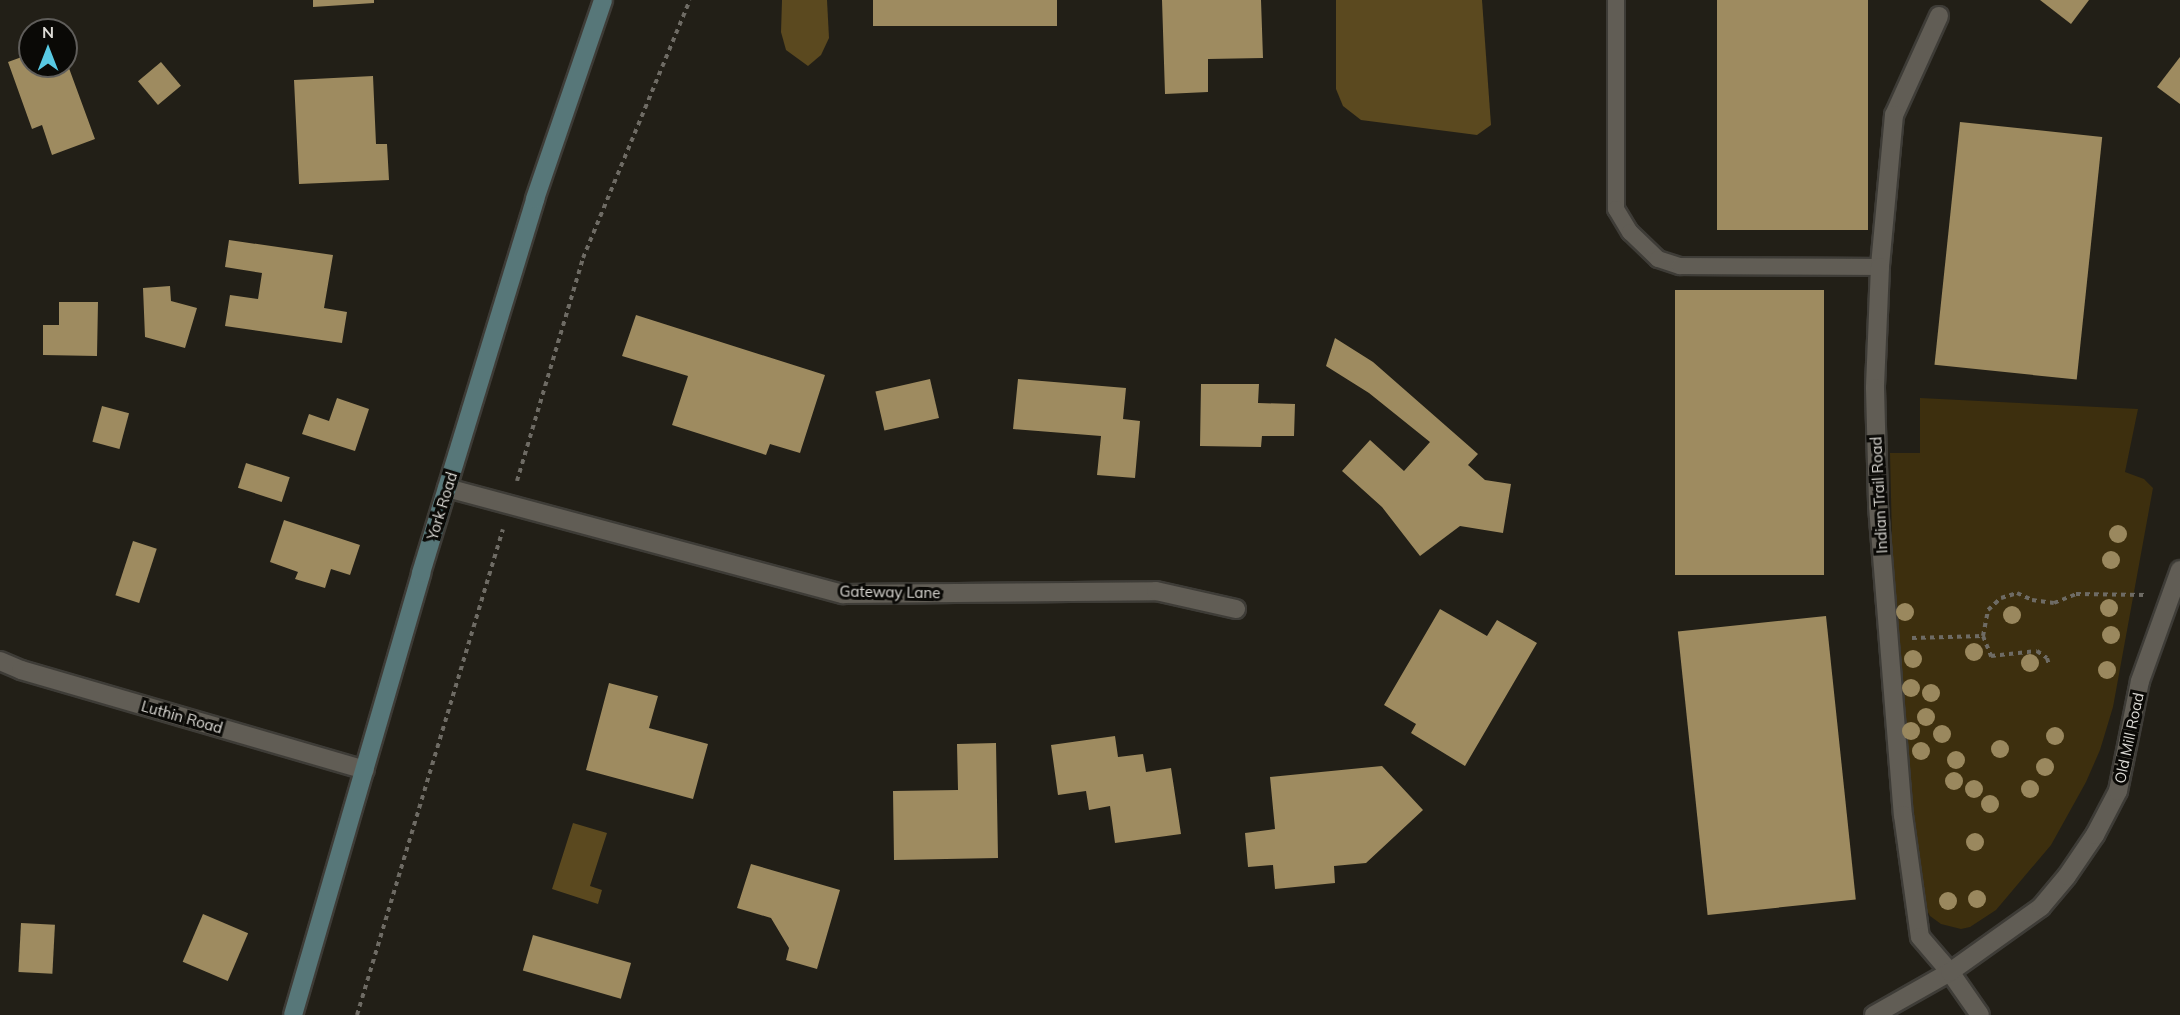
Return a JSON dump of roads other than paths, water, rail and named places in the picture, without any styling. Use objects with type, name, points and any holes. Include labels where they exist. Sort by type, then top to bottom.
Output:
[{"type":"main road","name":"York Road","points":[[294,1015],[447,488],[535,199],[603,0]]},
{"type":"street","name":"Indian Trail Road","points":[[1939,16],[1894,115],[1880,267],[1876,424],[1878,506],[1903,815],[1920,937],[1950,972],[1980,1015]]},
{"type":"street","name":"Gateway Lane","points":[[447,488],[843,594],[1156,591],[1236,609]]},
{"type":"street","name":"Old Mill Road","points":[[1874,1015],[1950,972],[2040,907],[2067,876],[2095,835],[2118,791],[2140,681],[2180,570]]},
{"type":"street","name":"Luthin Road","points":[[0,661],[21,670],[365,770]]},
{"type":"lane","points":[[1616,0],[1616,208],[1630,232],[1659,259],[1680,266],[1880,267]]}]
